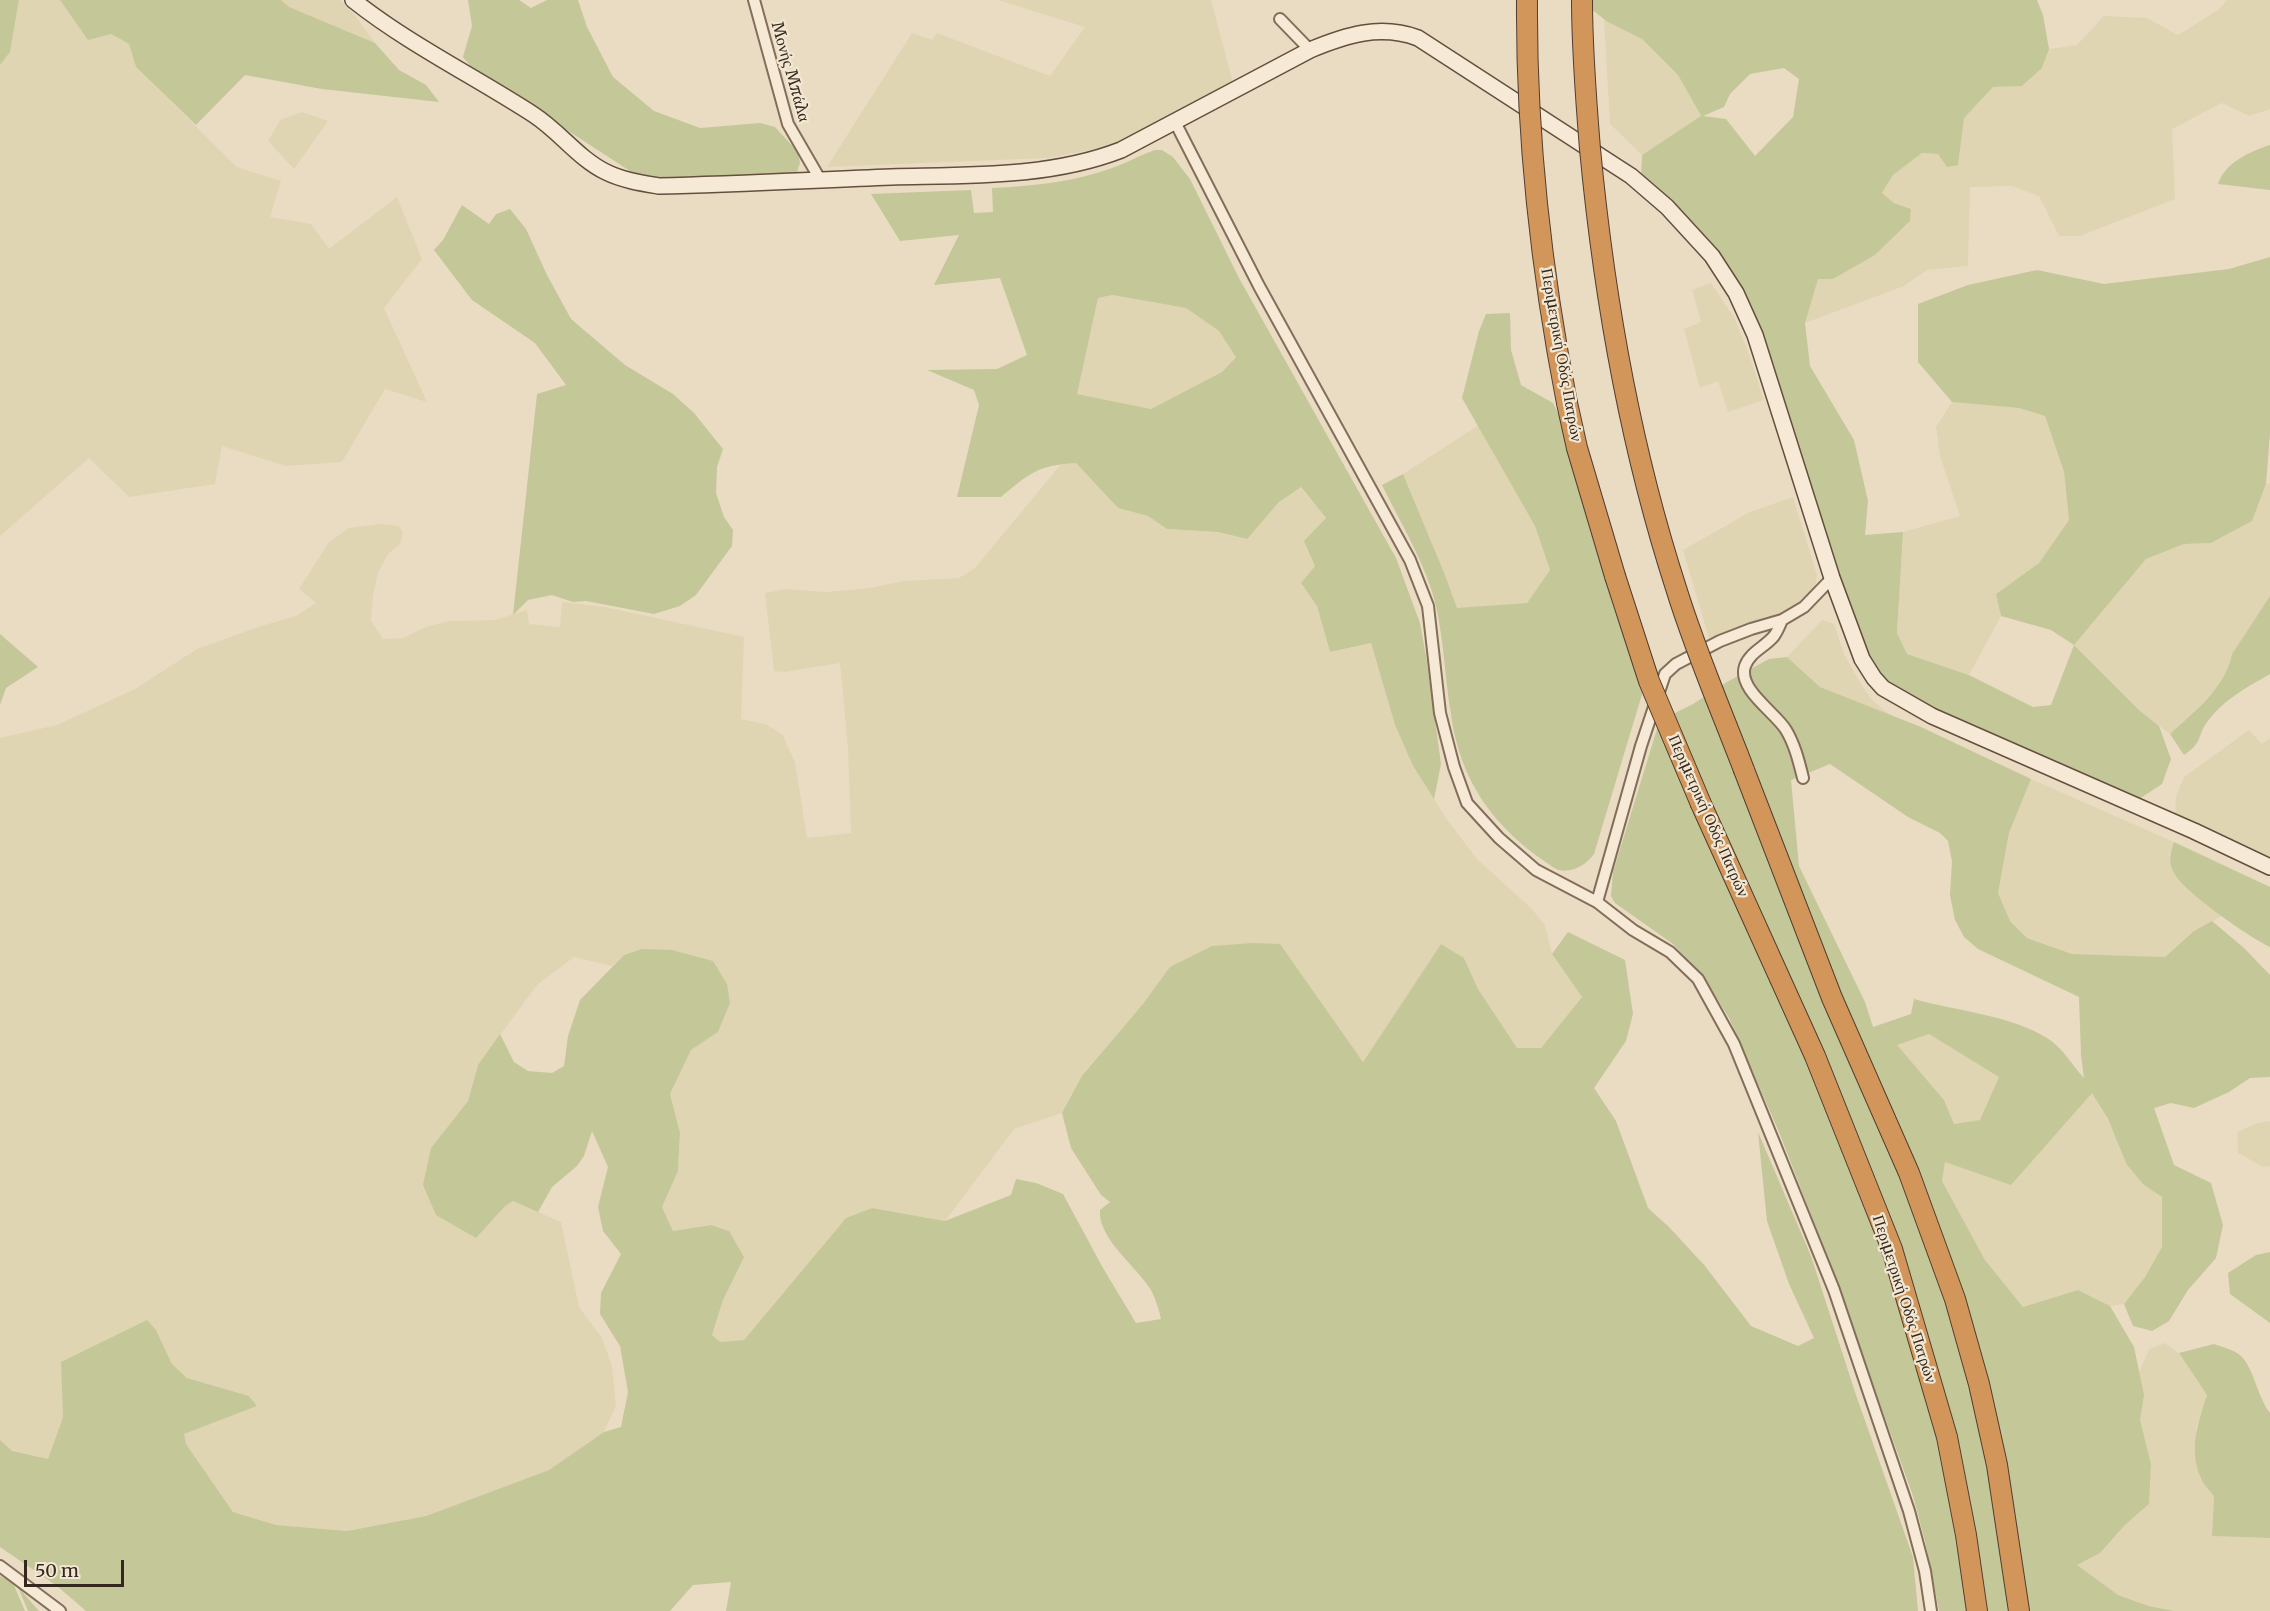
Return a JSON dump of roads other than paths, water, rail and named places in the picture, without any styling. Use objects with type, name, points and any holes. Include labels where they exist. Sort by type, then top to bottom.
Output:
[{"type":"highway","name":"Περιμετρική Οδός Πατρών","points":[[1527,0],[1526,55],[1538,208],[1552,316],[1577,448],[1649,681],[1701,804],[1819,1065],[1892,1249],[1947,1437],[1966,1535],[1977,1611]]},
{"type":"highway","points":[[1581,0],[1586,100],[1595,199],[1613,326],[1632,420],[1662,544],[1693,638],[1832,998],[1909,1173],[1940,1252],[1979,1384],[1997,1466],[2019,1611]]},
{"type":"street","points":[[353,0],[422,48],[537,117],[582,156],[606,172],[659,186],[984,174],[1064,166],[1101,158],[1121,150],[1310,50],[1348,36],[1372,31],[1393,31],[1418,38],[1632,176],[1684,223],[1712,256],[1729,281],[1755,335],[1832,578],[1862,659],[1883,688],[1932,716],[2183,826],[2270,867]]},
{"type":"street","name":"Μονής Μπάλα","points":[[754,0],[783,111],[788,124],[821,180]]},
{"type":"street","points":[[1280,19],[1310,50]]},
{"type":"street","points":[[1175,123],[1259,286],[1410,560],[1428,606],[1440,713],[1454,767],[1467,803],[1499,838],[1536,870],[1597,902],[1633,930],[1670,952],[1698,979],[1734,1044],[1834,1290],[1909,1511],[1925,1571],[1931,1611]]},
{"type":"street","points":[[1597,902],[1641,746],[1665,674],[1676,664],[1720,641],[1782,620],[1804,607],[1832,578]]},
{"type":"street","points":[[1782,620],[1774,636],[1751,655],[1744,675],[1759,701],[1786,729],[1796,752],[1803,778]]},
{"type":"street","points":[[0,1566],[60,1611]]}]
